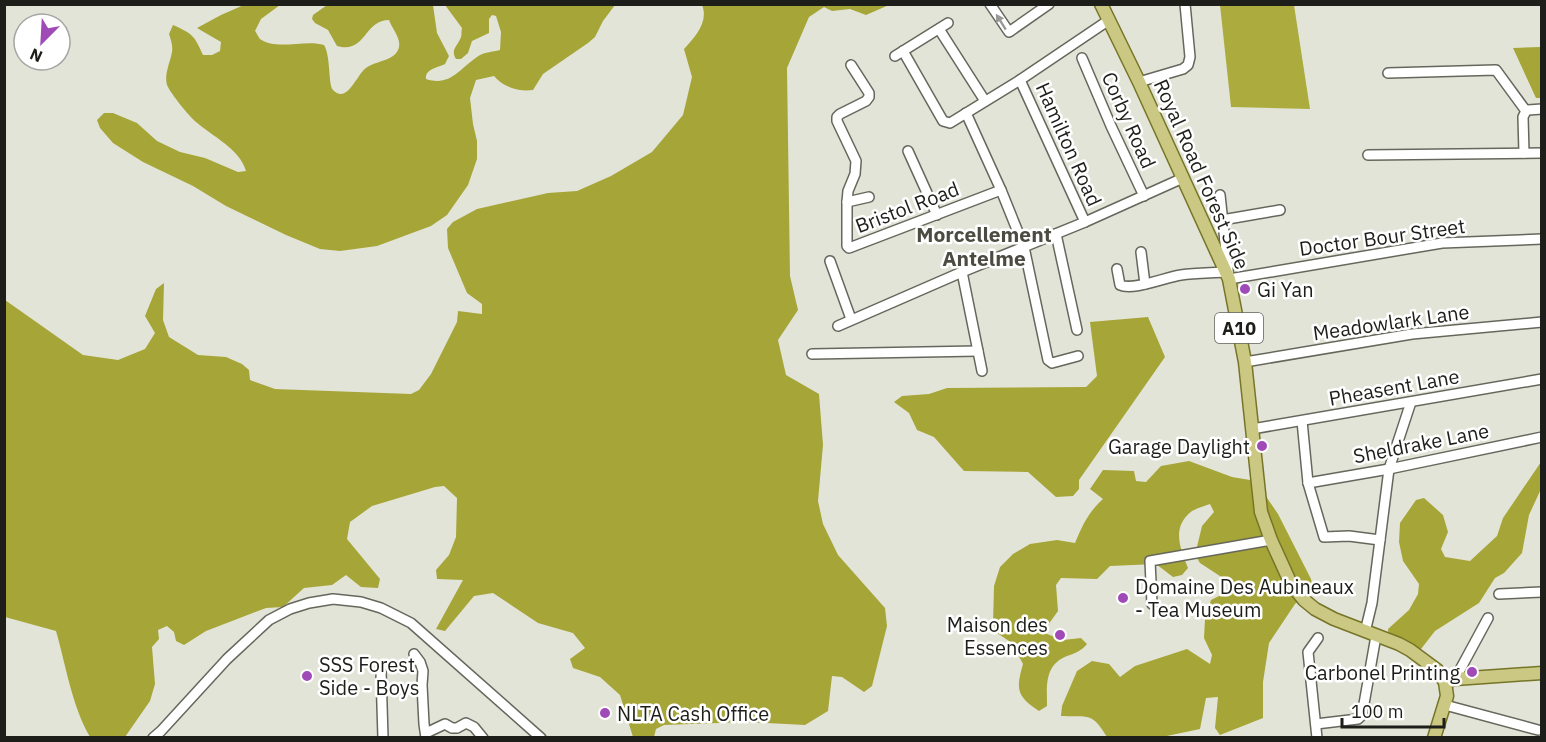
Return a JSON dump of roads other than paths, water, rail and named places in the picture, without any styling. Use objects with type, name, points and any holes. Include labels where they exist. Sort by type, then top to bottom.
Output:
[{"type":"main road","name":"Royal Road Forest Side","points":[[1101,4],[1227,275],[1245,362],[1261,512],[1291,584],[1315,609],[1370,634],[1399,644],[1450,680]]},
{"type":"main road","points":[[1434,738],[1445,705],[1450,680],[1542,673]]},
{"type":"street","points":[[990,4],[1009,32],[1049,4]]},
{"type":"street","points":[[1139,82],[1183,69],[1188,65],[1190,57],[1185,4]]},
{"type":"street","points":[[948,24],[899,54],[943,121],[950,123],[1020,80],[1108,20]]},
{"type":"street","points":[[939,29],[986,101]]},
{"type":"street","name":"Corby Road","points":[[1082,58],[1144,196]]},
{"type":"street","name":"Bristol Road","points":[[851,65],[869,93],[869,97],[866,101],[837,117],[837,122],[856,161],[855,174],[848,191],[847,202],[847,246],[849,248],[1001,189]]},
{"type":"street","points":[[1388,73],[1496,70],[1526,111]]},
{"type":"street","name":"Hamilton Road","points":[[1020,80],[1085,222]]},
{"type":"street","points":[[1526,111],[1542,109]]},
{"type":"street","points":[[1524,153],[1523,117],[1526,111]]},
{"type":"street","points":[[966,113],[1001,189],[1024,248],[1048,360],[1052,363],[1078,356]]},
{"type":"street","points":[[908,151],[919,187],[937,215]]},
{"type":"street","points":[[1368,154],[1542,153]]},
{"type":"street","points":[[838,326],[1085,222],[1183,178]]},
{"type":"street","points":[[1220,195],[1227,275]]},
{"type":"street","points":[[847,202],[869,197]]},
{"type":"street","points":[[1222,220],[1280,210]]},
{"type":"street","points":[[1056,234],[1077,330]]},
{"type":"street","name":"Doctor Bour Street","points":[[1144,284],[1179,275],[1227,275],[1442,243],[1542,239]]},
{"type":"street","points":[[1117,269],[1122,287],[1144,284],[1141,252]]},
{"type":"street","points":[[830,261],[851,319]]},
{"type":"street","points":[[962,272],[982,371]]},
{"type":"street","name":"Meadowlark Lane","points":[[1245,362],[1412,334],[1542,322]]},
{"type":"street","points":[[812,354],[978,351]]},
{"type":"street","name":"Pheasent Lane","points":[[1252,429],[1542,379]]},
{"type":"street","points":[[1316,724],[1358,719],[1362,715],[1372,603],[1389,469],[1411,402]]},
{"type":"street","points":[[1302,421],[1308,483],[1324,537],[1349,536],[1380,540]]},
{"type":"street","name":"Sheldrake Lane","points":[[1308,483],[1389,469],[1542,437]]},
{"type":"street","points":[[1152,604],[1150,561],[1271,540]]},
{"type":"street","points":[[1499,594],[1542,592]]},
{"type":"street","points":[[153,738],[163,734],[227,659],[268,620],[290,609],[333,599],[361,602],[381,608],[411,623],[541,738]]},
{"type":"street","points":[[1450,680],[1488,618]]},
{"type":"street","points":[[1317,738],[1308,652],[1318,638]]},
{"type":"street","points":[[414,654],[423,671],[426,735],[445,724],[457,728],[466,723],[474,727],[483,738]]},
{"type":"street","points":[[381,672],[383,738]]},
{"type":"street","points":[[1445,705],[1538,730]]},
{"type":"place","name":"Gi Yan","points":[[1245,289]]},
{"type":"place","name":"Garage Daylight","points":[[1262,446]]},
{"type":"place","name":"Domaine Des Aubineaux - Tea Museum","points":[[1123,598]]},
{"type":"place","name":"Maison des Essences","points":[[1060,635]]},
{"type":"place","name":"Carbonel Printing","points":[[1472,672]]},
{"type":"place","name":"SSS Forest Side - Boys","points":[[307,676]]},
{"type":"place","name":"NLTA Cash Office","points":[[605,713]]},
{"type":"district","name":"Morcellement Antelme","points":[[984,246]]}]
